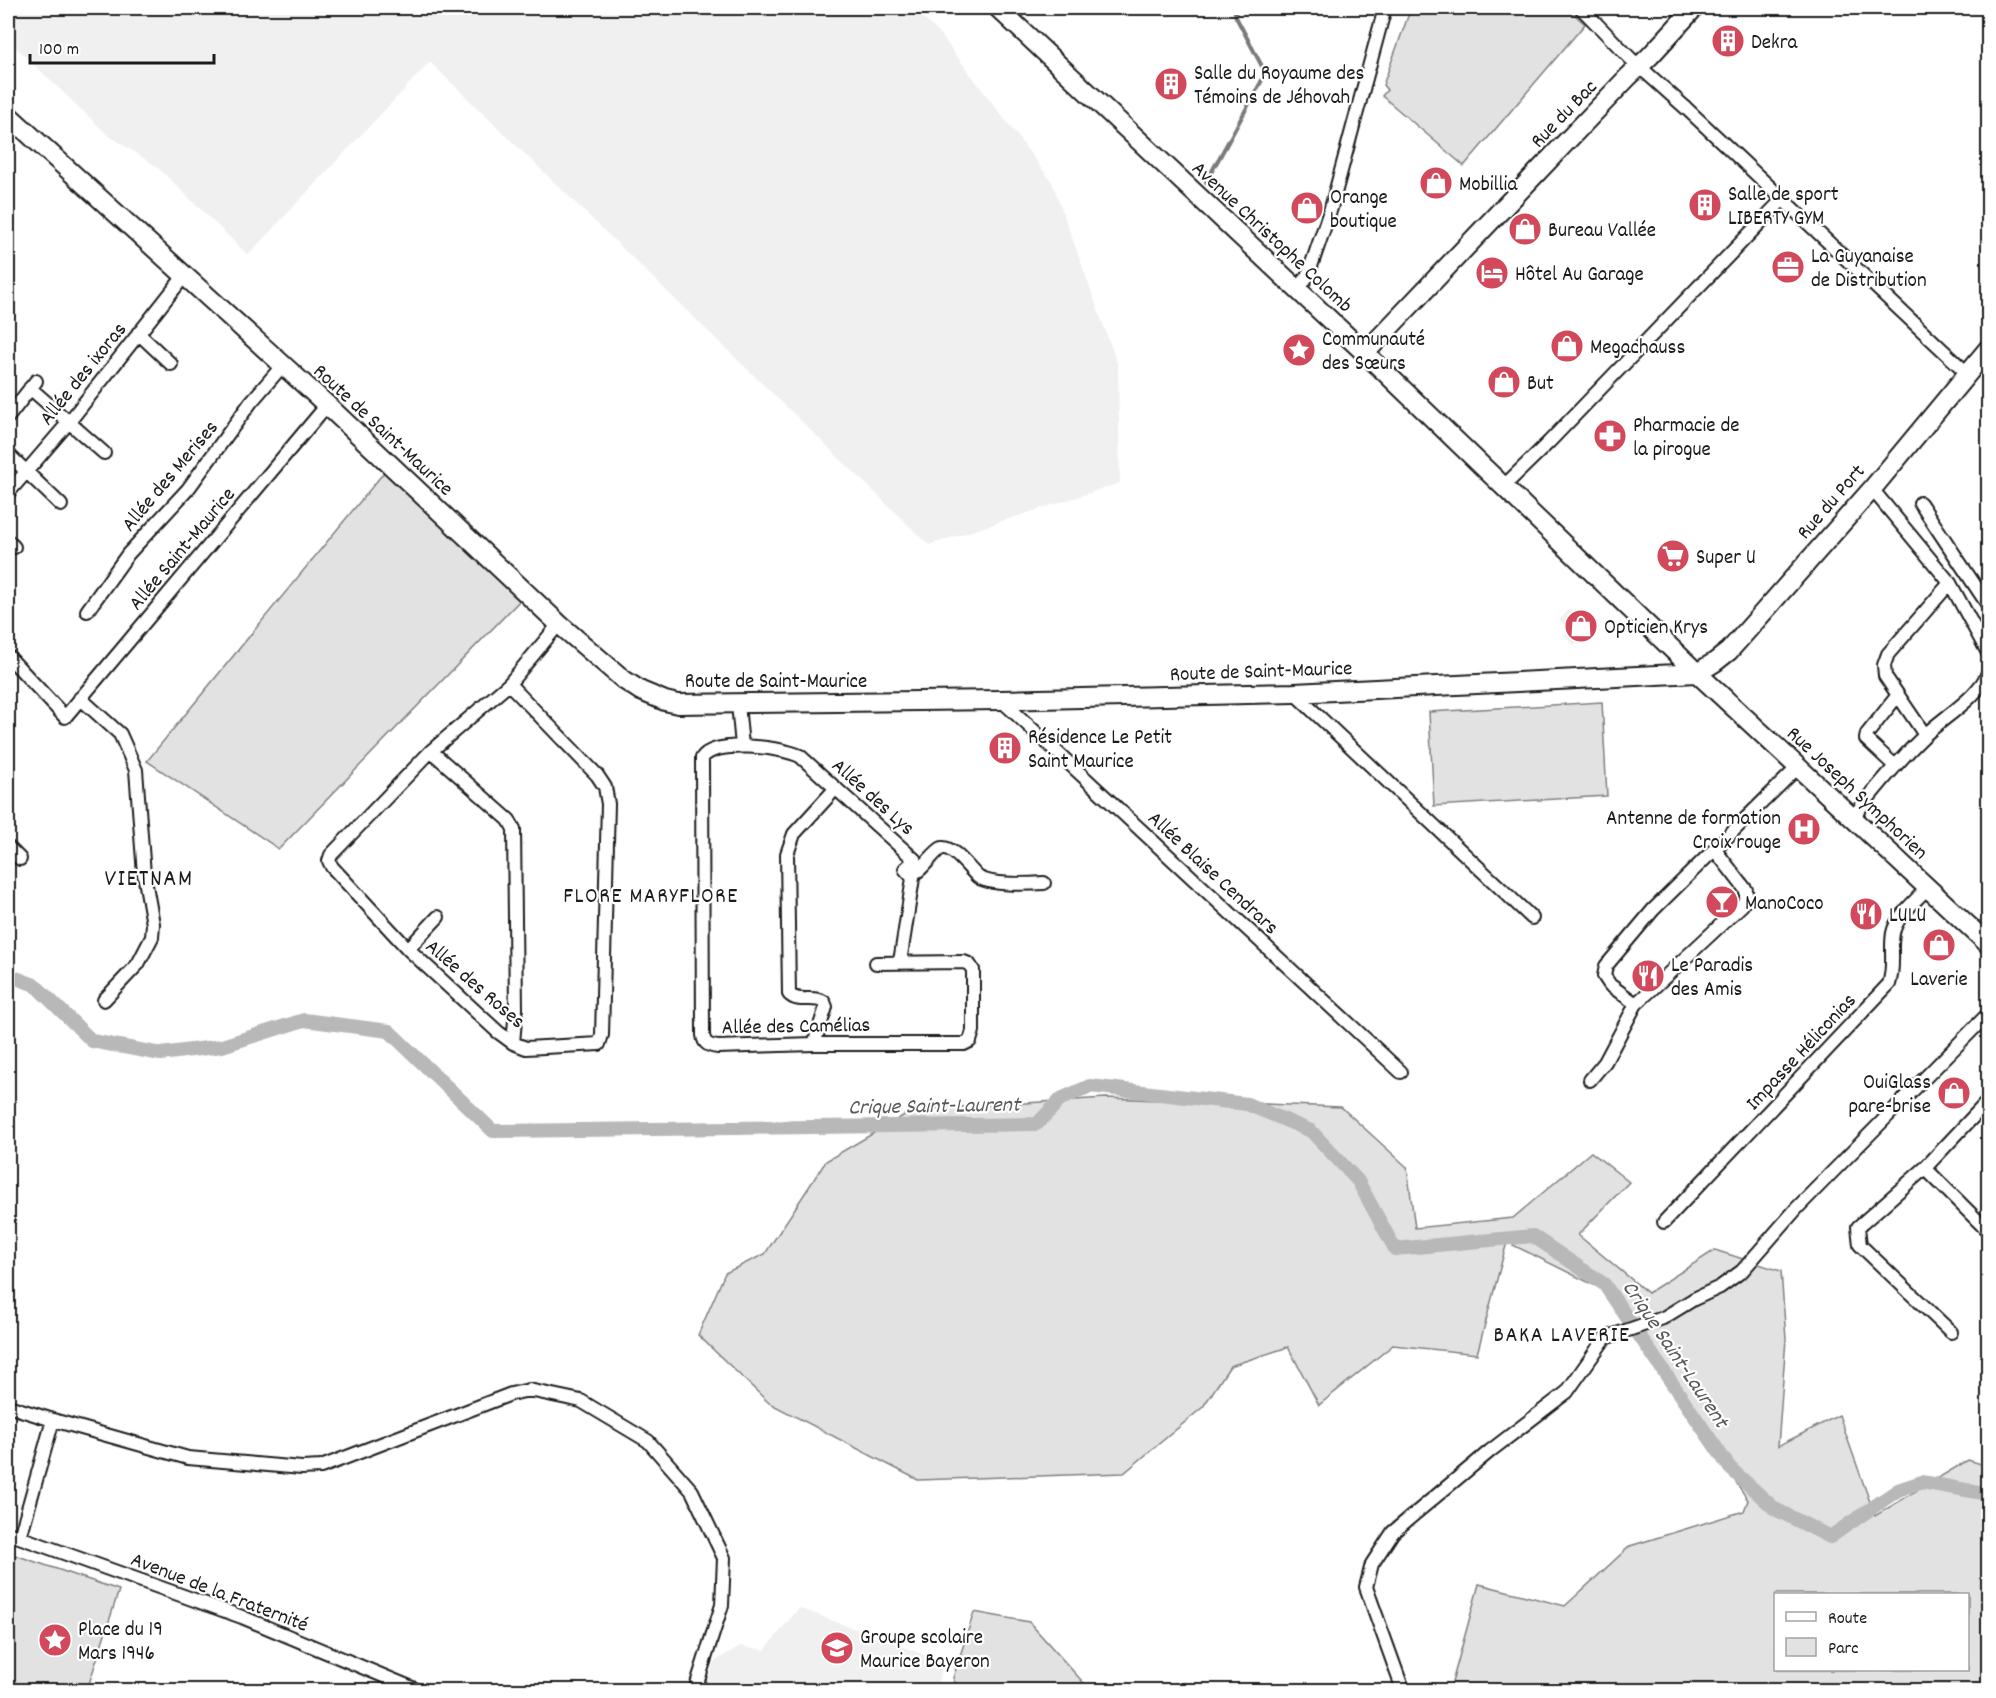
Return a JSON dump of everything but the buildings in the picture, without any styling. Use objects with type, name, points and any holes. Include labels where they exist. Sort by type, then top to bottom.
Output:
[{"type":"street","name":"Avenue Christophe Colomb","points":[[998,8],[1365,353],[1697,673]]},
{"type":"street","points":[[1298,291],[1308,275],[1331,208],[1386,8]]},
{"type":"street","points":[[1581,8],[1967,373]]},
{"type":"street","name":"Rue du Bac","points":[[1365,353],[1694,8]]},
{"type":"street","name":"Route de Saint-Maurice","points":[[8,115],[327,405],[559,624],[641,692],[678,704],[1000,700],[1294,693],[1697,673]]},
{"type":"street","points":[[1503,487],[1783,199]]},
{"type":"street","name":"Allée des ixoras","points":[[8,493],[69,422],[185,275]]},
{"type":"street","points":[[138,333],[171,364]]},
{"type":"street","name":"Rue du Port","points":[[1697,673],[1729,651],[1872,489],[1989,349]]},
{"type":"street","name":"Allée des Merises","points":[[87,611],[128,554],[188,489],[251,402],[283,365]]},
{"type":"street","points":[[8,417],[33,384],[69,422],[104,453]]},
{"type":"street","name":"Allée Saint-Maurice","points":[[8,656],[65,717],[327,405]]},
{"type":"street","points":[[8,454],[61,505]]},
{"type":"street","points":[[1872,489],[1950,583],[1989,653]]},
{"type":"street","points":[[1920,503],[1989,605]]},
{"type":"street","points":[[1925,735],[1884,673],[1886,659],[1950,583]]},
{"type":"street","name":"Allée des Roses","points":[[509,684],[597,775],[605,787],[608,804],[601,1041],[599,1044],[526,1048],[513,1043],[498,1032],[408,949],[329,861],[331,855],[431,751],[509,684],[559,624]]},
{"type":"street","name":"Rue Joseph Symphorien","points":[[1697,673],[1989,944]]},
{"type":"street","points":[[1852,817],[1925,735],[1982,687],[1989,673]]},
{"type":"street","points":[[1294,693],[1532,918]]},
{"type":"street","points":[[1895,766],[1866,739],[1868,733],[1898,695]]},
{"type":"street","points":[[80,699],[120,734],[136,770],[144,874],[153,924],[152,937],[138,964],[104,1000]]},
{"type":"street","name":"Allée Blaise Cendrars","points":[[1000,700],[1401,1072]]},
{"type":"street","points":[[738,704],[742,746]]},
{"type":"street","name":"Allée des Lys","points":[[742,746],[794,753],[803,758],[915,860],[905,869],[918,871],[939,849],[945,849],[953,852],[982,879],[1022,884],[1044,883]]},
{"type":"street","name":"Allée des Camélias","points":[[742,746],[708,751],[701,762],[703,1040],[708,1045],[718,1047],[814,1044],[964,1044],[970,1041],[973,1030],[973,970],[971,966],[964,962],[900,962]]},
{"type":"street","points":[[431,751],[509,820],[514,829],[516,1010],[513,1043]]},
{"type":"street","points":[[1636,1004],[1610,985],[1604,976],[1606,966],[1653,910],[1799,766]]},
{"type":"street","points":[[814,1044],[825,1007],[824,1002],[819,999],[796,999],[789,994],[788,854],[794,834],[836,788]]},
{"type":"street","points":[[8,847],[20,859]]},
{"type":"street","points":[[1590,1080],[1605,1062],[1636,1004],[1742,905],[1746,898],[1746,890],[1715,850]]},
{"type":"street","points":[[876,963],[900,962],[913,878],[905,869]]},
{"type":"street","name":"Impasse Héliconias","points":[[1664,1222],[1889,984],[1892,974],[1893,933],[1899,920],[1928,888]]},
{"type":"street","points":[[408,949],[438,917]]},
{"type":"street","points":[[1403,1690],[1365,1587],[1371,1564],[1393,1533],[1491,1451],[1567,1392],[1605,1338],[1663,1318],[1694,1299],[1720,1287],[1742,1271],[1797,1209],[1989,1014]]},
{"type":"street","points":[[1951,1332],[1860,1245],[1858,1227],[1924,1168],[1989,1101]]},
{"type":"street","points":[[1924,1168],[1989,1231]]},
{"type":"street","points":[[8,1406],[188,1458],[302,1468],[321,1467],[511,1394],[528,1390],[581,1401],[648,1441],[692,1491],[724,1558],[722,1605],[695,1690]]},
{"type":"street","points":[[20,1537],[53,1420]]},
{"type":"street","name":"Avenue de la Fraternité","points":[[8,1533],[242,1617],[417,1690]]},
{"type":"shaded area","points":[[8,8],[912,8],[940,34],[1052,182],[1118,366],[1120,483],[929,545],[430,62],[248,255],[156,166],[108,135],[8,40]]},
{"type":"shaded area","points":[[1570,609],[1590,628],[1574,645],[1564,635],[1569,629],[1559,620]]},
{"type":"shaded area","name":"Groupe scolaire Maurice Bayeron","points":[[799,1608],[944,1662],[935,1690],[704,1690],[714,1662],[740,1646],[765,1650]]},
{"type":"green space","points":[[1411,8],[1567,8],[1585,24],[1464,166],[1382,96],[1387,90],[1383,85]]},
{"type":"green space","points":[[390,465],[527,593],[279,849],[147,761]]},
{"type":"green space","points":[[1602,702],[1607,796],[1434,806],[1429,712]]},
{"type":"green space","points":[[1106,1098],[1341,1107],[1407,1167],[1415,1228],[1513,1218],[1591,1152],[1629,1182],[1578,1235],[1648,1293],[1715,1250],[1781,1271],[1786,1339],[1778,1446],[1839,1415],[1875,1516],[1968,1460],[1988,1466],[1988,1690],[1450,1690],[1479,1584],[1565,1606],[1630,1546],[1744,1511],[1748,1500],[1608,1292],[1507,1242],[1477,1354],[1393,1345],[1319,1405],[1288,1347],[1230,1366],[1203,1407],[1124,1473],[918,1480],[769,1403],[698,1335],[725,1273],[765,1254],[826,1161],[913,1110]]},
{"type":"green space","name":"Place du 19 Mars 1946","points":[[15,1555],[119,1590],[87,1690],[8,1690],[8,1580]]},
{"type":"green space","points":[[974,1612],[1029,1622],[1090,1690],[958,1690],[953,1678]]},
{"type":"waterway","points":[[1206,182],[1265,72],[1236,17],[1234,8]]},
{"type":"waterway","name":"Crique Saint-Laurent","points":[[8,975],[35,985],[92,1041],[161,1054],[222,1046],[304,1020],[389,1031],[493,1131],[1037,1124],[1061,1099],[1090,1086],[1247,1104],[1311,1131],[1358,1181],[1395,1249],[1533,1236],[1604,1284],[1730,1468],[1775,1509],[1830,1537],[1898,1490],[1922,1482],[1988,1494]]},
{"type":"place","name":"Dekra","points":[[1728,41]]},
{"type":"place","name":"Salle du Royaume des Témoins de Jéhovah","points":[[1171,84]]},
{"type":"place","name":"Mobillia","points":[[1436,183]]},
{"type":"place","name":"Salle de sport LIBERTY GYM","points":[[1705,205]]},
{"type":"place","name":"Orange boutique","points":[[1307,208]]},
{"type":"place","name":"Bureau Vallée","points":[[1525,229]]},
{"type":"place","name":"La Guyanaise de Distribution","points":[[1788,267]]},
{"type":"place","name":"Hôtel Au Garage","points":[[1492,273]]},
{"type":"place","name":"Megachauss","points":[[1567,346]]},
{"type":"place","name":"Communauté des Sœurs","points":[[1299,350]]},
{"type":"place","name":"But","points":[[1504,382]]},
{"type":"place","name":"Pharmacie de la pirogue","points":[[1610,436]]},
{"type":"place","name":"Super U","points":[[1673,556]]},
{"type":"place","name":"Opticien Krys","points":[[1581,626]]},
{"type":"place","name":"Résidence Le Petit Saint Maurice","points":[[1005,748]]},
{"type":"place","name":"Antenne de formation Croix rouge","points":[[1804,829]]},
{"type":"place","name":"ManoCoco","points":[[1722,902]]},
{"type":"place","name":"LULU","points":[[1866,914]]},
{"type":"place","name":"Laverie","points":[[1939,945]]},
{"type":"place","name":"Le Paradis des Amis","points":[[1648,976]]},
{"type":"place","name":"OuiGlass pare-brise","points":[[1954,1093]]},
{"type":"place","name":"Place du 19 Mars 1946","points":[[55,1640]]},
{"type":"place","name":"Groupe scolaire Maurice Bayeron","points":[[837,1648]]},
{"type":"district","name":"VIETNAM","points":[[149,877]]},
{"type":"district","name":"FLORE MARYFLORE","points":[[651,894]]},
{"type":"district","name":"BAKA LAVERIE","points":[[1562,1333]]}]
